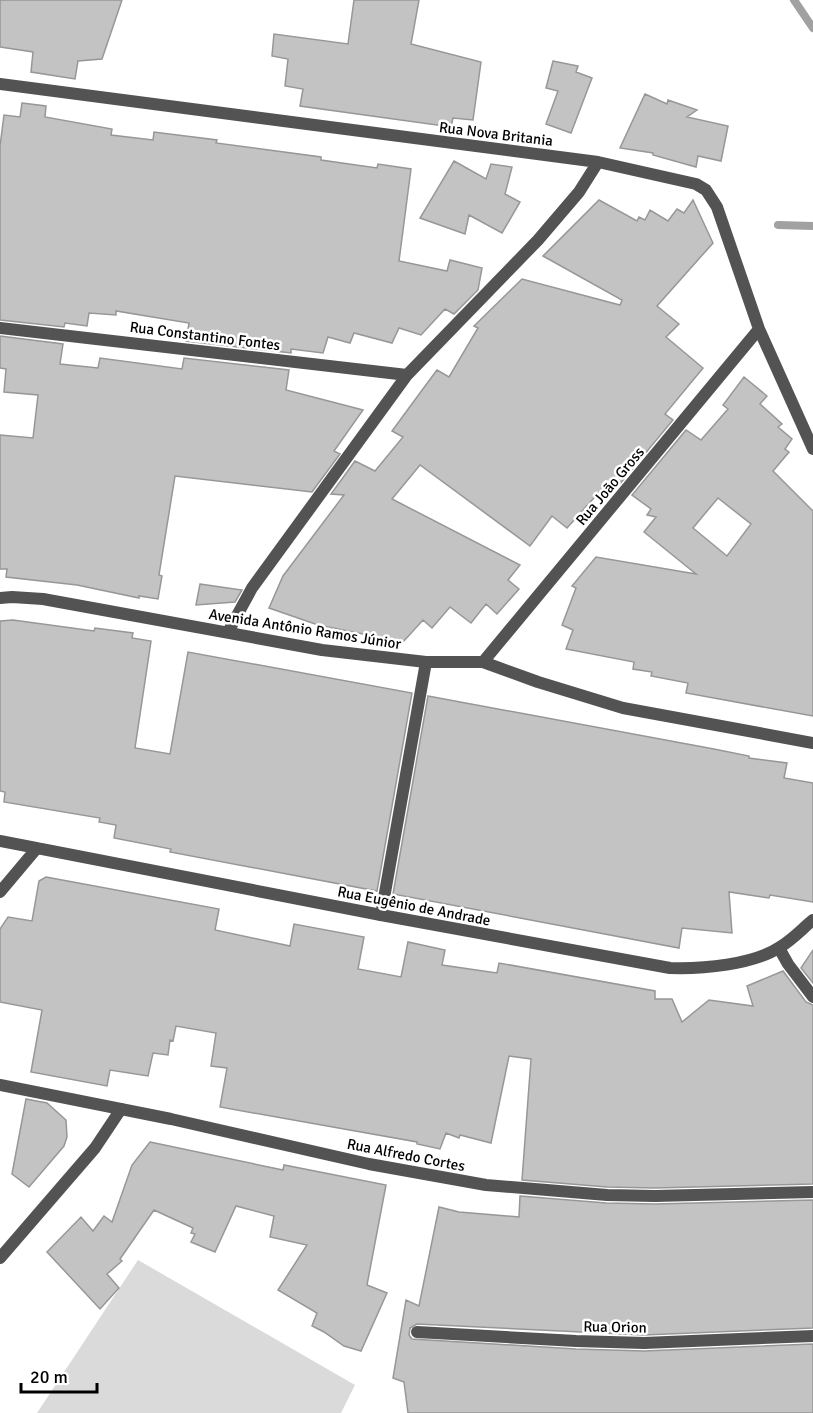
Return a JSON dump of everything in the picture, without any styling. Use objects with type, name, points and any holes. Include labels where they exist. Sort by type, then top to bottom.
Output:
[{"type":"street","name":"Rua Nova Britania","points":[[0,84],[598,162],[689,181],[706,190],[717,207],[759,329],[813,449]]},
{"type":"street","points":[[228,632],[252,588],[407,375],[538,240],[579,192],[598,162]]},
{"type":"street","name":"Rua Constantino Fontes","points":[[0,328],[407,375]]},
{"type":"street","name":"Rua João Gross","points":[[483,662],[759,329]]},
{"type":"street","name":"Avenida Antônio Ramos Júnior","points":[[0,598],[43,599],[322,650],[426,662],[483,662],[538,682],[623,708],[813,743]]},
{"type":"street","points":[[381,915],[426,662]]},
{"type":"street","name":"Rua Eugênio de Andrade","points":[[0,841],[670,968],[718,966],[748,960],[779,948],[813,920]]},
{"type":"street","points":[[0,892],[37,848]]},
{"type":"street","points":[[779,948],[813,997]]},
{"type":"street","name":"Rua Alfredo Cortes","points":[[0,1085],[121,1109],[369,1164],[486,1185],[608,1195],[655,1196],[813,1191]]},
{"type":"street","points":[[0,1258],[95,1148],[121,1109]]},
{"type":"street","name":"Rua Orion","points":[[417,1332],[636,1342],[813,1336]]},
{"type":"shaded area","points":[[138,1260],[355,1385],[341,1413],[37,1413]]},
{"type":"building","points":[[0,0],[122,0],[102,59],[78,61],[75,79],[31,72],[33,52],[0,47]]},
{"type":"building","points":[[354,0],[419,0],[411,44],[481,62],[473,120],[453,118],[451,127],[300,106],[303,89],[285,86],[288,59],[272,56],[274,34],[348,44]]},
{"type":"building","points":[[553,61],[578,66],[576,72],[592,78],[571,133],[546,124],[558,91],[546,88]]},
{"type":"building","points":[[645,94],[667,104],[668,100],[697,110],[687,117],[728,126],[721,161],[698,156],[696,167],[653,155],[653,153],[620,148]]},
{"type":"building","points":[[22,103],[46,106],[45,117],[112,129],[111,135],[153,140],[154,132],[321,157],[321,160],[377,168],[378,164],[411,169],[399,261],[447,271],[450,260],[482,268],[478,290],[454,314],[445,309],[421,335],[399,328],[392,343],[354,333],[350,343],[328,337],[323,353],[291,349],[291,353],[186,341],[189,323],[116,311],[116,315],[89,313],[87,326],[65,323],[64,327],[0,320],[0,146],[4,115],[20,117]]},
{"type":"building","points":[[454,161],[486,179],[491,164],[512,167],[505,194],[520,202],[502,233],[469,215],[465,234],[420,218]]},
{"type":"building","points":[[599,200],[637,221],[639,217],[645,220],[650,210],[668,221],[677,209],[684,213],[693,200],[713,243],[657,306],[679,324],[666,337],[703,368],[665,414],[673,420],[619,485],[611,479],[567,528],[552,516],[530,546],[420,465],[392,499],[520,565],[508,580],[519,589],[497,614],[486,604],[471,623],[450,607],[432,628],[423,620],[403,642],[318,625],[269,608],[283,576],[344,495],[331,494],[355,461],[375,471],[403,437],[392,431],[437,370],[449,377],[478,328],[474,326],[522,279],[620,305],[622,300],[543,256]]},
{"type":"building","points":[[0,336],[63,344],[60,364],[98,368],[100,358],[182,369],[184,358],[289,370],[286,390],[363,410],[334,451],[340,454],[312,492],[175,476],[159,575],[162,576],[158,599],[139,596],[139,598],[77,585],[6,577],[7,569],[0,569],[0,435],[33,438],[38,395],[4,392],[6,369],[0,368]]},
{"type":"building","points":[[744,377],[767,396],[760,404],[782,424],[778,427],[792,439],[785,449],[789,452],[773,471],[813,511],[813,716],[686,693],[688,683],[651,676],[652,672],[633,669],[634,662],[566,649],[573,630],[562,625],[576,588],[572,586],[596,557],[696,574],[644,532],[656,517],[647,515],[651,509],[632,495],[686,430],[701,440],[728,409],[723,405]],"holes":[[[718,498],[751,524],[727,556],[693,528]]]},
{"type":"building","points":[[200,584],[242,590],[235,602],[196,605]]},
{"type":"building","points":[[13,620],[94,631],[95,628],[133,633],[132,638],[151,641],[135,748],[170,754],[188,652],[412,693],[377,891],[170,852],[171,849],[114,838],[116,825],[99,822],[100,818],[4,802],[5,792],[0,791],[0,621]]},
{"type":"building","points":[[428,696],[714,749],[749,756],[749,758],[787,763],[784,778],[813,783],[813,902],[770,895],[769,898],[729,892],[732,933],[682,928],[679,948],[393,894]]},
{"type":"building","points":[[46,877],[219,909],[215,930],[290,946],[294,924],[364,937],[358,969],[401,977],[408,942],[445,950],[442,965],[497,973],[499,963],[655,991],[655,999],[672,999],[682,1022],[709,1000],[753,1006],[747,986],[783,971],[806,1002],[813,1005],[813,1184],[655,1188],[607,1187],[522,1180],[531,1059],[509,1056],[491,1143],[460,1135],[459,1138],[446,1133],[440,1149],[417,1144],[417,1142],[220,1107],[227,1068],[211,1066],[216,1033],[176,1026],[173,1041],[170,1040],[168,1055],[153,1053],[148,1076],[110,1070],[107,1086],[31,1072],[42,1010],[0,1002],[0,929],[8,917],[32,921],[39,881]]},
{"type":"building","points":[[813,950],[813,983],[801,968]]},
{"type":"building","points":[[26,1099],[47,1103],[66,1120],[67,1137],[64,1146],[29,1187],[12,1174]]},
{"type":"building","points":[[150,1142],[283,1170],[284,1165],[386,1185],[367,1285],[387,1293],[361,1351],[344,1346],[312,1326],[317,1313],[278,1290],[307,1245],[270,1237],[274,1216],[236,1206],[215,1252],[191,1242],[195,1234],[191,1233],[193,1228],[154,1210],[120,1259],[122,1261],[107,1274],[119,1288],[100,1309],[47,1252],[81,1217],[93,1231],[104,1216],[112,1222],[132,1165]]},
{"type":"building","points":[[520,1196],[606,1203],[655,1204],[813,1200],[813,1328],[644,1335],[417,1324],[410,1328],[409,1335],[412,1339],[644,1351],[813,1344],[813,1413],[408,1413],[404,1382],[393,1378],[406,1300],[419,1306],[439,1207],[459,1212],[519,1217]]},
{"type":"waterway","points":[[794,0],[813,28]]},
{"type":"waterway","points":[[778,225],[813,226]]}]
